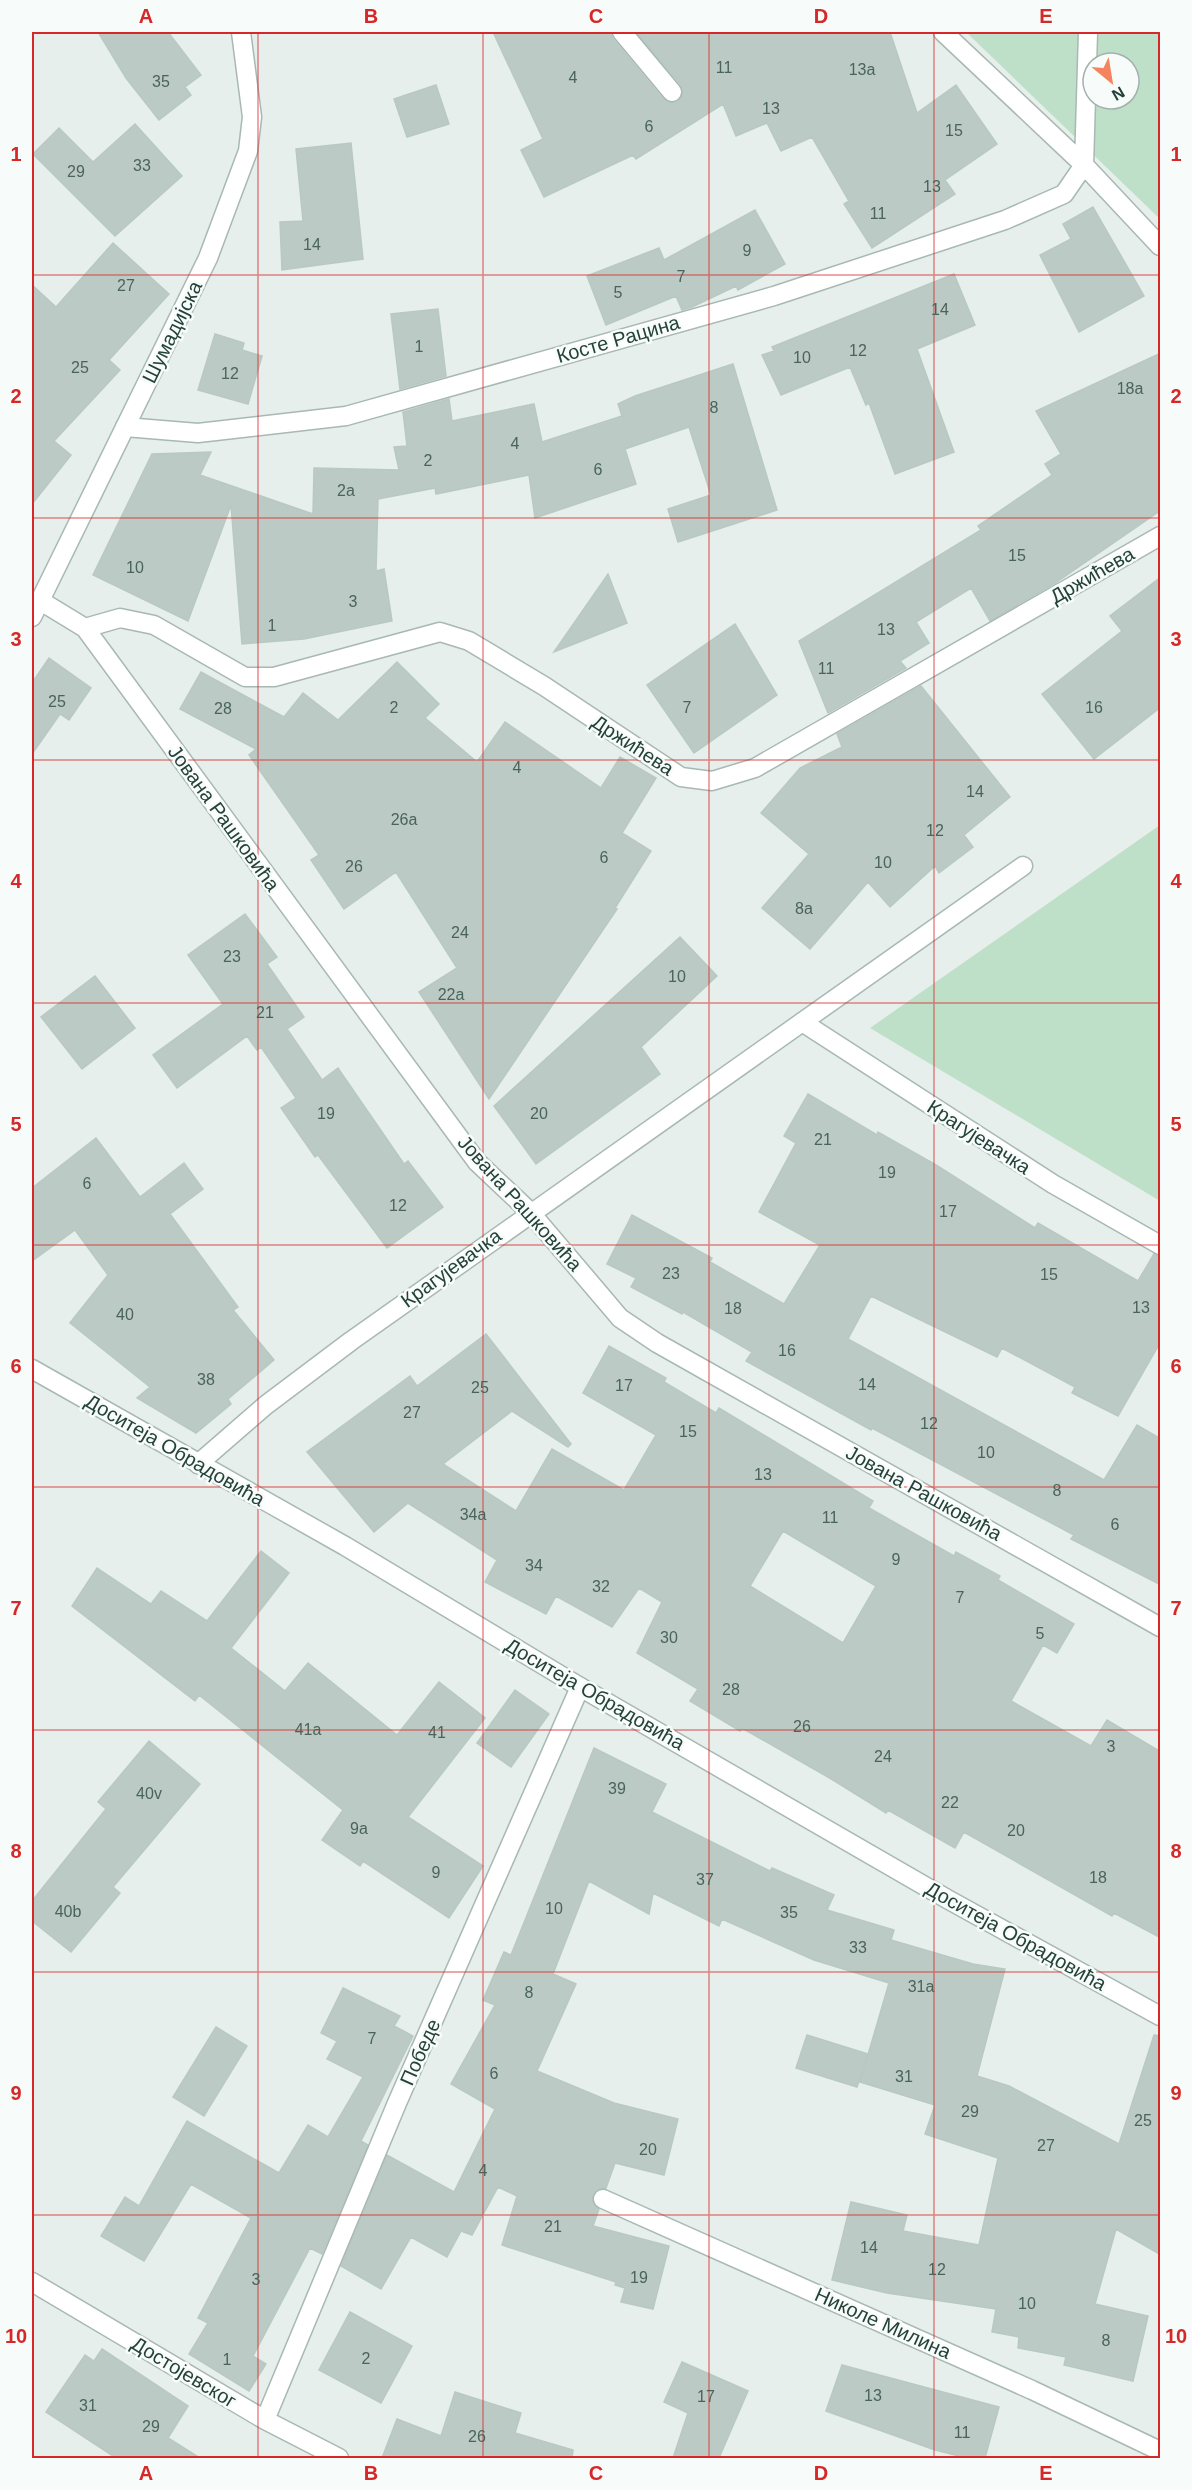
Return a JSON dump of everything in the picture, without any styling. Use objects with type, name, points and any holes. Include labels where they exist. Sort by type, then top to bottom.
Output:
[{"type":"street","name":"Шумадијска","points":[[32,617],[208,258],[249,151],[252,117],[241,32]]},
{"type":"street","points":[[622,32],[672,92]]},
{"type":"street","points":[[942,32],[1084,165],[1161,246]]},
{"type":"street","points":[[1084,165],[1088,32]]},
{"type":"street","name":"Косте Рацина","points":[[125,427],[198,433],[346,416],[774,296],[1005,220],[1064,194],[1084,165]]},
{"type":"street","name":"Држићева","points":[[85,628],[120,618],[154,625],[245,677],[274,677],[440,632],[469,641],[544,686],[681,777],[712,781],[755,768],[1161,536]]},
{"type":"street","name":"Јована Рашковића","points":[[39,600],[85,628],[477,1162],[530,1212],[620,1318],[668,1349],[1161,1627]]},
{"type":"street","name":"Крагујевачка","points":[[198,1464],[266,1405],[341,1348],[530,1212],[1023,866]]},
{"type":"street","name":"Крагујевачка","points":[[802,1022],[1053,1184],[1161,1245]]},
{"type":"street","name":"Доситеја Обрадовића","points":[[32,1369],[345,1546],[580,1686],[949,1900],[1161,2016]]},
{"type":"street","name":"Победе","points":[[265,2420],[398,2103],[580,1686]]},
{"type":"street","name":"Николе Милина","points":[[603,2199],[1032,2390],[1161,2451]]},
{"type":"street","name":"Достојевског","points":[[33,2286],[265,2420],[339,2458]]},
{"type":"green space","points":[[966,32],[1160,32],[1160,219]]},
{"type":"green space","points":[[1160,825],[1160,1201],[870,1028]]},
{"type":"building","points":[[98,32],[168,32],[201,75],[185,87],[191,95],[159,120],[126,78]]},
{"type":"building","points":[[493,32],[611,32],[613,39],[663,99],[673,103],[682,96],[681,85],[636,32],[890,32],[917,113],[956,85],[997,144],[945,180],[955,194],[872,248],[844,204],[849,201],[812,137],[781,151],[767,123],[736,136],[723,104],[636,159],[633,155],[544,197],[521,150],[543,139]]},
{"type":"building","points":[[436,85],[449,124],[407,137],[394,99]]},
{"type":"building","points":[[135,124],[182,176],[115,236],[33,154],[59,128],[93,162]]},
{"type":"building","points":[[351,143],[363,259],[282,270],[280,222],[303,221],[296,149]]},
{"type":"building","points":[[1093,207],[1144,296],[1079,332],[1040,255],[1071,239],[1063,224]]},
{"type":"building","points":[[755,210],[785,264],[738,290],[736,286],[692,307],[682,310],[676,296],[606,325],[587,276],[659,248],[664,260]]},
{"type":"building","points":[[113,243],[169,294],[109,360],[120,370],[54,441],[71,455],[32,504],[32,285],[56,307]]},
{"type":"building","points":[[954,274],[975,325],[917,349],[954,452],[895,474],[869,403],[866,405],[850,367],[781,395],[762,355],[774,351],[772,347]]},
{"type":"building","points":[[438,309],[446,376],[400,389],[391,314]]},
{"type":"building","points":[[215,334],[244,343],[242,350],[262,356],[248,404],[198,390]]},
{"type":"building","points":[[1161,353],[1161,510],[1055,583],[990,621],[971,588],[916,622],[929,643],[900,661],[906,668],[828,713],[799,641],[981,530],[978,526],[1052,475],[1045,464],[1061,454],[1036,411]]},
{"type":"building","points":[[733,364],[777,510],[678,542],[668,509],[711,495],[689,427],[625,449],[636,484],[535,518],[529,475],[436,494],[435,488],[378,499],[376,571],[384,569],[392,621],[304,639],[242,644],[231,505],[188,621],[93,575],[152,454],[211,452],[200,475],[313,514],[314,468],[399,470],[394,447],[407,446],[403,412],[449,399],[452,421],[534,404],[542,442],[622,416],[618,404],[635,396]]},
{"type":"building","points":[[608,574],[627,623],[554,652]]},
{"type":"building","points":[[1161,577],[1161,707],[1094,759],[1042,694],[1122,631],[1110,616]]},
{"type":"building","points":[[735,624],[777,695],[694,753],[647,685]]},
{"type":"building","points":[[49,658],[91,688],[69,720],[60,714],[32,754],[32,683]]},
{"type":"building","points":[[397,662],[439,704],[425,718],[477,762],[505,722],[601,788],[620,757],[656,778],[622,833],[651,851],[615,908],[617,909],[489,1099],[419,992],[457,968],[396,872],[344,909],[311,860],[319,855],[249,755],[256,749],[180,709],[201,672],[284,717],[303,693],[338,720]]},
{"type":"building","points":[[921,686],[1010,797],[964,835],[973,847],[939,873],[935,866],[890,907],[868,882],[810,949],[762,908],[809,854],[761,813],[800,768],[842,747],[837,734]]},
{"type":"building","points":[[245,914],[277,957],[267,964],[304,1017],[287,1029],[322,1080],[338,1068],[404,1164],[408,1161],[443,1207],[387,1248],[318,1155],[315,1157],[281,1108],[296,1098],[261,1047],[257,1050],[247,1036],[177,1088],[153,1055],[223,1004],[188,955]]},
{"type":"building","points":[[680,937],[717,976],[641,1047],[660,1074],[536,1164],[494,1106]]},
{"type":"building","points":[[95,976],[135,1028],[82,1069],[41,1017]]},
{"type":"building","points":[[808,1094],[877,1135],[878,1132],[936,1165],[1035,1228],[1038,1223],[1138,1281],[1154,1254],[1161,1256],[1161,1341],[1118,1416],[1072,1393],[1075,1387],[1002,1348],[997,1357],[871,1296],[848,1339],[1104,1480],[1137,1425],[1161,1439],[1161,1585],[1071,1539],[1074,1535],[872,1428],[871,1430],[746,1361],[752,1352],[683,1312],[682,1314],[631,1287],[636,1278],[607,1264],[632,1215],[712,1258],[710,1262],[784,1304],[820,1245],[759,1212],[796,1143],[784,1136]]},
{"type":"building","points":[[96,1138],[140,1197],[184,1163],[203,1189],[170,1214],[238,1307],[233,1310],[274,1360],[228,1399],[231,1404],[196,1433],[137,1398],[150,1387],[70,1323],[108,1275],[75,1230],[32,1261],[32,1188]]},
{"type":"building","points":[[486,1334],[571,1444],[568,1447],[512,1411],[443,1464],[516,1511],[552,1449],[624,1490],[656,1435],[583,1393],[609,1346],[666,1378],[664,1382],[716,1413],[719,1408],[873,1501],[869,1508],[954,1556],[956,1552],[1000,1576],[998,1580],[1074,1624],[1057,1653],[1043,1645],[1011,1701],[1091,1746],[1107,1720],[1161,1752],[1161,1938],[1114,1913],[1112,1916],[964,1832],[955,1848],[888,1810],[886,1813],[742,1728],[740,1731],[690,1701],[698,1689],[637,1653],[662,1602],[639,1588],[612,1627],[556,1596],[546,1614],[485,1582],[497,1560],[408,1503],[374,1532],[307,1452],[410,1376],[417,1386]],"holes":[[[783,1531],[876,1586],[843,1643],[750,1586]]]},
{"type":"building","points":[[261,1551],[289,1573],[231,1648],[285,1691],[308,1663],[397,1735],[439,1682],[485,1718],[408,1817],[483,1866],[449,1918],[363,1861],[360,1866],[322,1840],[343,1810],[199,1695],[195,1701],[72,1606],[97,1568],[151,1604],[161,1591],[207,1621]]},
{"type":"building","points":[[515,1690],[549,1714],[511,1767],[477,1743]]},
{"type":"building","points":[[149,1741],[200,1784],[113,1887],[120,1893],[71,1952],[32,1921],[32,1901],[106,1809],[98,1802]]},
{"type":"building","points":[[594,1748],[666,1784],[652,1812],[770,1871],[772,1868],[834,1895],[827,1910],[894,1930],[891,1940],[973,1964],[1005,1969],[977,2076],[1009,2086],[1119,2144],[1154,2035],[1161,2036],[1161,2255],[1116,2229],[1095,2304],[1148,2316],[1133,2381],[1064,2365],[1066,2357],[1018,2348],[1019,2337],[992,2332],[996,2309],[887,2293],[832,2280],[851,2202],[907,2215],[903,2231],[979,2245],[998,2158],[925,2134],[935,2105],[860,2082],[889,1983],[814,1960],[722,1919],[719,1926],[653,1893],[649,1914],[589,1881],[553,1974],[576,1984],[537,2071],[614,2103],[678,2119],[664,2175],[615,2163],[606,2188],[596,2190],[592,2200],[599,2209],[593,2226],[669,2246],[653,2309],[621,2302],[625,2288],[615,2285],[616,2282],[502,2245],[517,2196],[498,2187],[472,2235],[461,2231],[447,2257],[411,2237],[381,2289],[341,2266],[387,2155],[454,2192],[495,2109],[451,2084],[495,2005],[483,2000],[504,1952],[511,1955]]},
{"type":"building","points":[[343,1988],[400,2016],[394,2026],[413,2036],[361,2141],[368,2145],[322,2254],[310,2248],[253,2356],[266,2364],[249,2391],[189,2354],[208,2323],[198,2318],[251,2218],[191,2184],[144,2261],[101,2236],[125,2197],[139,2206],[187,2121],[279,2173],[308,2125],[328,2137],[363,2077],[327,2059],[337,2041],[321,2033]]},
{"type":"building","points":[[216,2027],[247,2046],[204,2116],[173,2097]]},
{"type":"building","points":[[807,2035],[868,2054],[857,2087],[796,2068]]},
{"type":"building","points":[[350,2312],[412,2346],[381,2403],[319,2370]]},
{"type":"building","points":[[102,2349],[188,2406],[168,2438],[200,2458],[116,2458],[46,2412],[85,2355],[94,2361]]},
{"type":"building","points":[[682,2362],[748,2391],[719,2458],[673,2458],[688,2413],[664,2402]]},
{"type":"building","points":[[842,2365],[999,2407],[985,2458],[967,2458],[935,2450],[826,2411]]},
{"type":"building","points":[[455,2392],[521,2413],[515,2433],[573,2450],[572,2458],[382,2458],[397,2419],[441,2436]]}]
